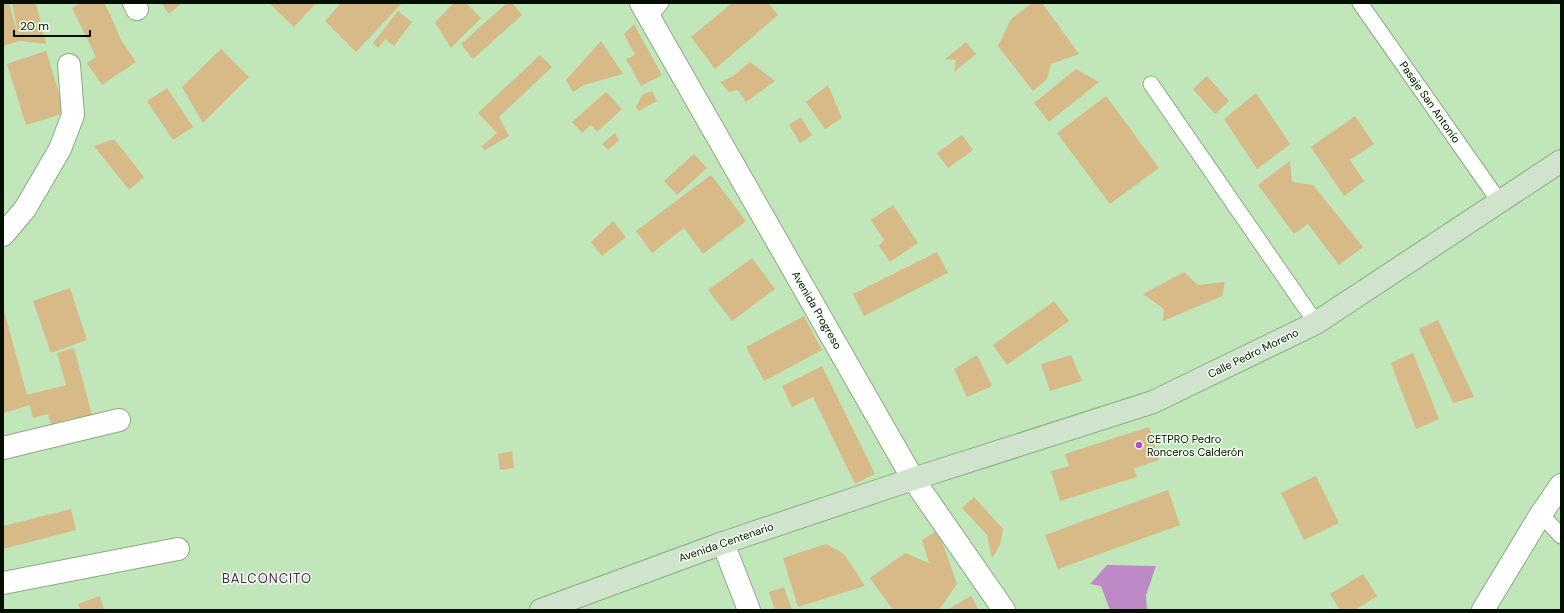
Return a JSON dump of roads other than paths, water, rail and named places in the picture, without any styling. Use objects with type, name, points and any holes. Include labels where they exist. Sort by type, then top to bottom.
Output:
[{"type":"main road","name":"Calle Pedro Moreno","points":[[913,479],[1153,402],[1316,323],[1561,161]]},
{"type":"main road","name":"Avenida Centenario","points":[[541,610],[723,542],[913,479]]},
{"type":"street","name":"Avenida Progreso","points":[[650,8],[913,479],[1004,610]]},
{"type":"street","points":[[3,235],[24,209],[60,149],[73,115],[69,65]]},
{"type":"street","points":[[3,448],[119,420]]},
{"type":"street","points":[[1483,610],[1541,514],[1561,485]]},
{"type":"street","points":[[723,542],[749,610]]},
{"type":"street","points":[[3,583],[178,549]]},
{"type":"lane","name":"Pasaje San Antonio","points":[[1360,3],[1499,202]]},
{"type":"lane","points":[[1151,84],[1316,323]]},
{"type":"lane","points":[[1541,514],[1561,536]]},
{"type":"place","name":"CETPRO Pedro Ronceros Calderón","points":[[1139,445]]},
{"type":"district","name":"BALCONCITO","points":[[267,578]]}]
